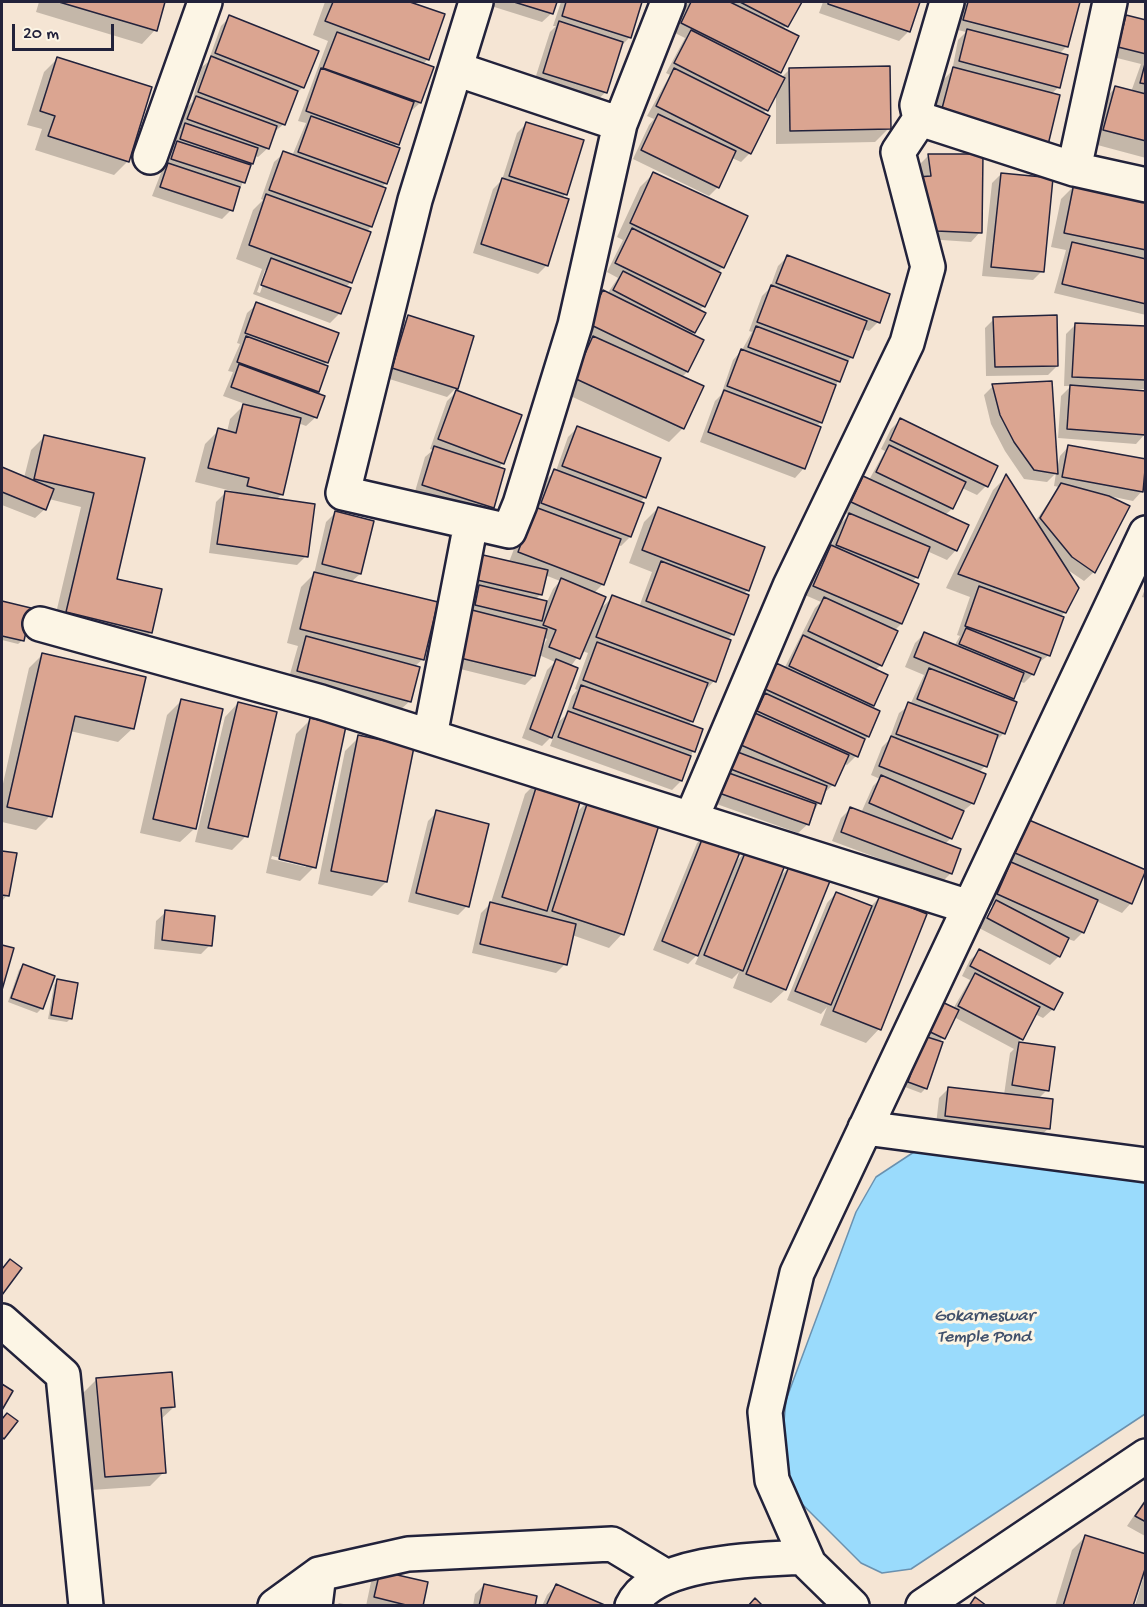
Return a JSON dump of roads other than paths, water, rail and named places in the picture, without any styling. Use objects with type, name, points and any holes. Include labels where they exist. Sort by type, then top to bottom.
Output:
[{"type":"street","points":[[150,157],[205,2]]},
{"type":"street","points":[[476,2],[415,200],[343,493],[509,531],[520,504],[575,325],[620,124],[668,2]]},
{"type":"street","points":[[691,819],[790,586],[907,343],[928,267],[898,152],[920,119],[917,105],[947,2]]},
{"type":"street","points":[[1074,169],[1110,2]]},
{"type":"street","points":[[456,69],[620,124]]},
{"type":"street","points":[[920,119],[1074,169],[1146,186]]},
{"type":"street","points":[[430,736],[471,523]]},
{"type":"street","points":[[851,1605],[809,1564],[772,1480],[765,1412],[797,1273],[1146,533]]},
{"type":"street","points":[[40,624],[321,702],[969,907]]},
{"type":"street","points":[[865,1128],[1146,1166]]},
{"type":"street","points":[[2,1321],[63,1375],[86,1605]]},
{"type":"street","points":[[923,1605],[1146,1456]]},
{"type":"street","points":[[275,1605],[319,1574],[408,1554],[612,1544],[665,1576]]},
{"type":"street","points":[[632,1605],[635,1598],[665,1576],[744,1560],[806,1557]]},
{"type":"street","points":[[315,1605],[319,1574]]},
{"type":"water","name":"Gokarneswar Temple Pond","points":[[917,1150],[1145,1173],[1145,1414],[911,1569],[882,1573],[861,1563],[793,1495],[780,1466],[786,1400],[856,1212],[876,1177]]}]
